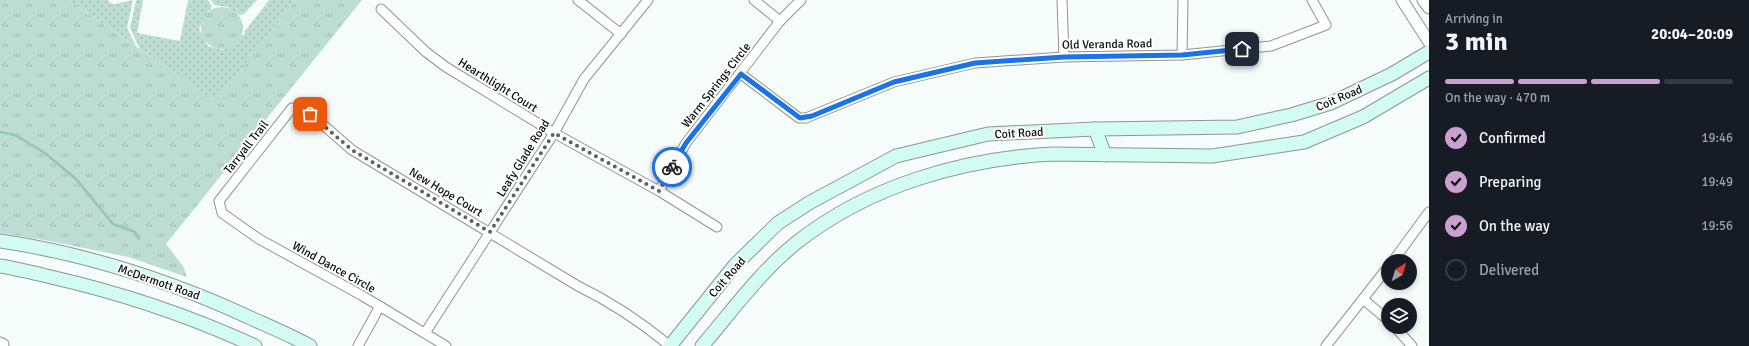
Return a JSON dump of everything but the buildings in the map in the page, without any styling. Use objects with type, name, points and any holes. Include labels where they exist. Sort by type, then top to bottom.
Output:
[{"type":"main road","name":"Coit Road","points":[[670,346],[735,265],[778,223],[808,204],[896,156],[988,134],[1095,129],[1237,127],[1291,115],[1331,103],[1392,74],[1429,52]]},
{"type":"main road","name":"Coit Road","points":[[702,346],[758,280],[796,244],[841,212],[898,186],[941,171],[992,159],[1028,155],[1212,156],[1304,142],[1363,117],[1429,78]]},
{"type":"main road","points":[[1087,155],[1095,129]]},
{"type":"main road","points":[[1095,129],[1105,155]]},
{"type":"main road","name":"McDermott Road","points":[[0,241],[89,260],[137,273],[220,304],[310,346]]},
{"type":"main road","name":"McDermott Road","points":[[0,266],[88,286],[127,297],[215,328],[255,346]]},
{"type":"street","points":[[578,0],[621,34]]},
{"type":"street","name":"Leafy Glade Road","points":[[425,333],[554,133],[584,79],[648,0]]},
{"type":"street","points":[[754,0],[780,21]]},
{"type":"street","name":"Warm Springs Circle","points":[[659,191],[686,143],[741,74],[780,21],[801,0]]},
{"type":"street","points":[[1062,0],[1064,57]]},
{"type":"street","points":[[1182,55],[1184,0]]},
{"type":"street","name":"Old Veranda Road","points":[[741,74],[800,118],[812,116],[894,82],[975,63],[1064,57],[1182,55],[1271,46],[1326,25],[1312,0]]},
{"type":"street","points":[[1402,0],[1429,42]]},
{"type":"street","points":[[1424,0],[1429,8]]},
{"type":"street","name":"Hearthlight Court","points":[[381,9],[426,52],[446,67],[554,133],[659,191],[717,227]]},
{"type":"street","name":"Tarryall Trail","points":[[218,201],[292,108]]},
{"type":"street","name":"New Hope Court","points":[[292,108],[306,110],[352,150],[578,286],[608,300],[644,324],[670,346]]},
{"type":"street","name":"Wind Dance Circle","points":[[218,201],[222,213],[259,239],[380,306],[446,346]]},
{"type":"street","points":[[1398,254],[1429,212]]},
{"type":"street","points":[[1326,346],[1364,300],[1381,277]]},
{"type":"street","points":[[1364,300],[1381,314]]},
{"type":"street","points":[[358,346],[380,306]]},
{"type":"street","points":[[1401,334],[1412,346]]},
{"type":"green space","points":[[0,0],[68,0],[216,101],[296,0],[362,0],[166,244],[183,266],[187,277],[128,257],[44,240],[0,233]]},
{"type":"green space","points":[[68,0],[108,0],[110,3],[115,4],[133,0],[127,28],[136,46]]},
{"type":"green space","points":[[136,0],[143,0],[137,33],[180,41],[188,0],[208,0],[212,6],[199,29],[208,46],[222,50],[236,44],[269,0],[296,0],[216,101],[140,49],[130,28]]},
{"type":"green space","points":[[211,0],[257,0],[244,14],[240,15],[228,7],[214,5]]},
{"type":"green space","points":[[218,7],[226,7],[234,10],[240,16],[243,28],[240,40],[234,46],[226,49],[218,49],[210,46],[204,40],[201,32],[201,24],[204,16],[210,10]]},
{"type":"waterway","points":[[0,132],[15,135],[45,153],[77,180],[113,224],[135,232],[139,239]]},
{"type":"way so far","points":[[310,114],[352,150],[490,232],[554,133],[659,191],[672,167]]},
{"type":"route","points":[[672,167],[686,143],[741,74],[800,118],[806,118],[894,82],[975,63],[1064,57],[1182,55],[1242,49]]}]
